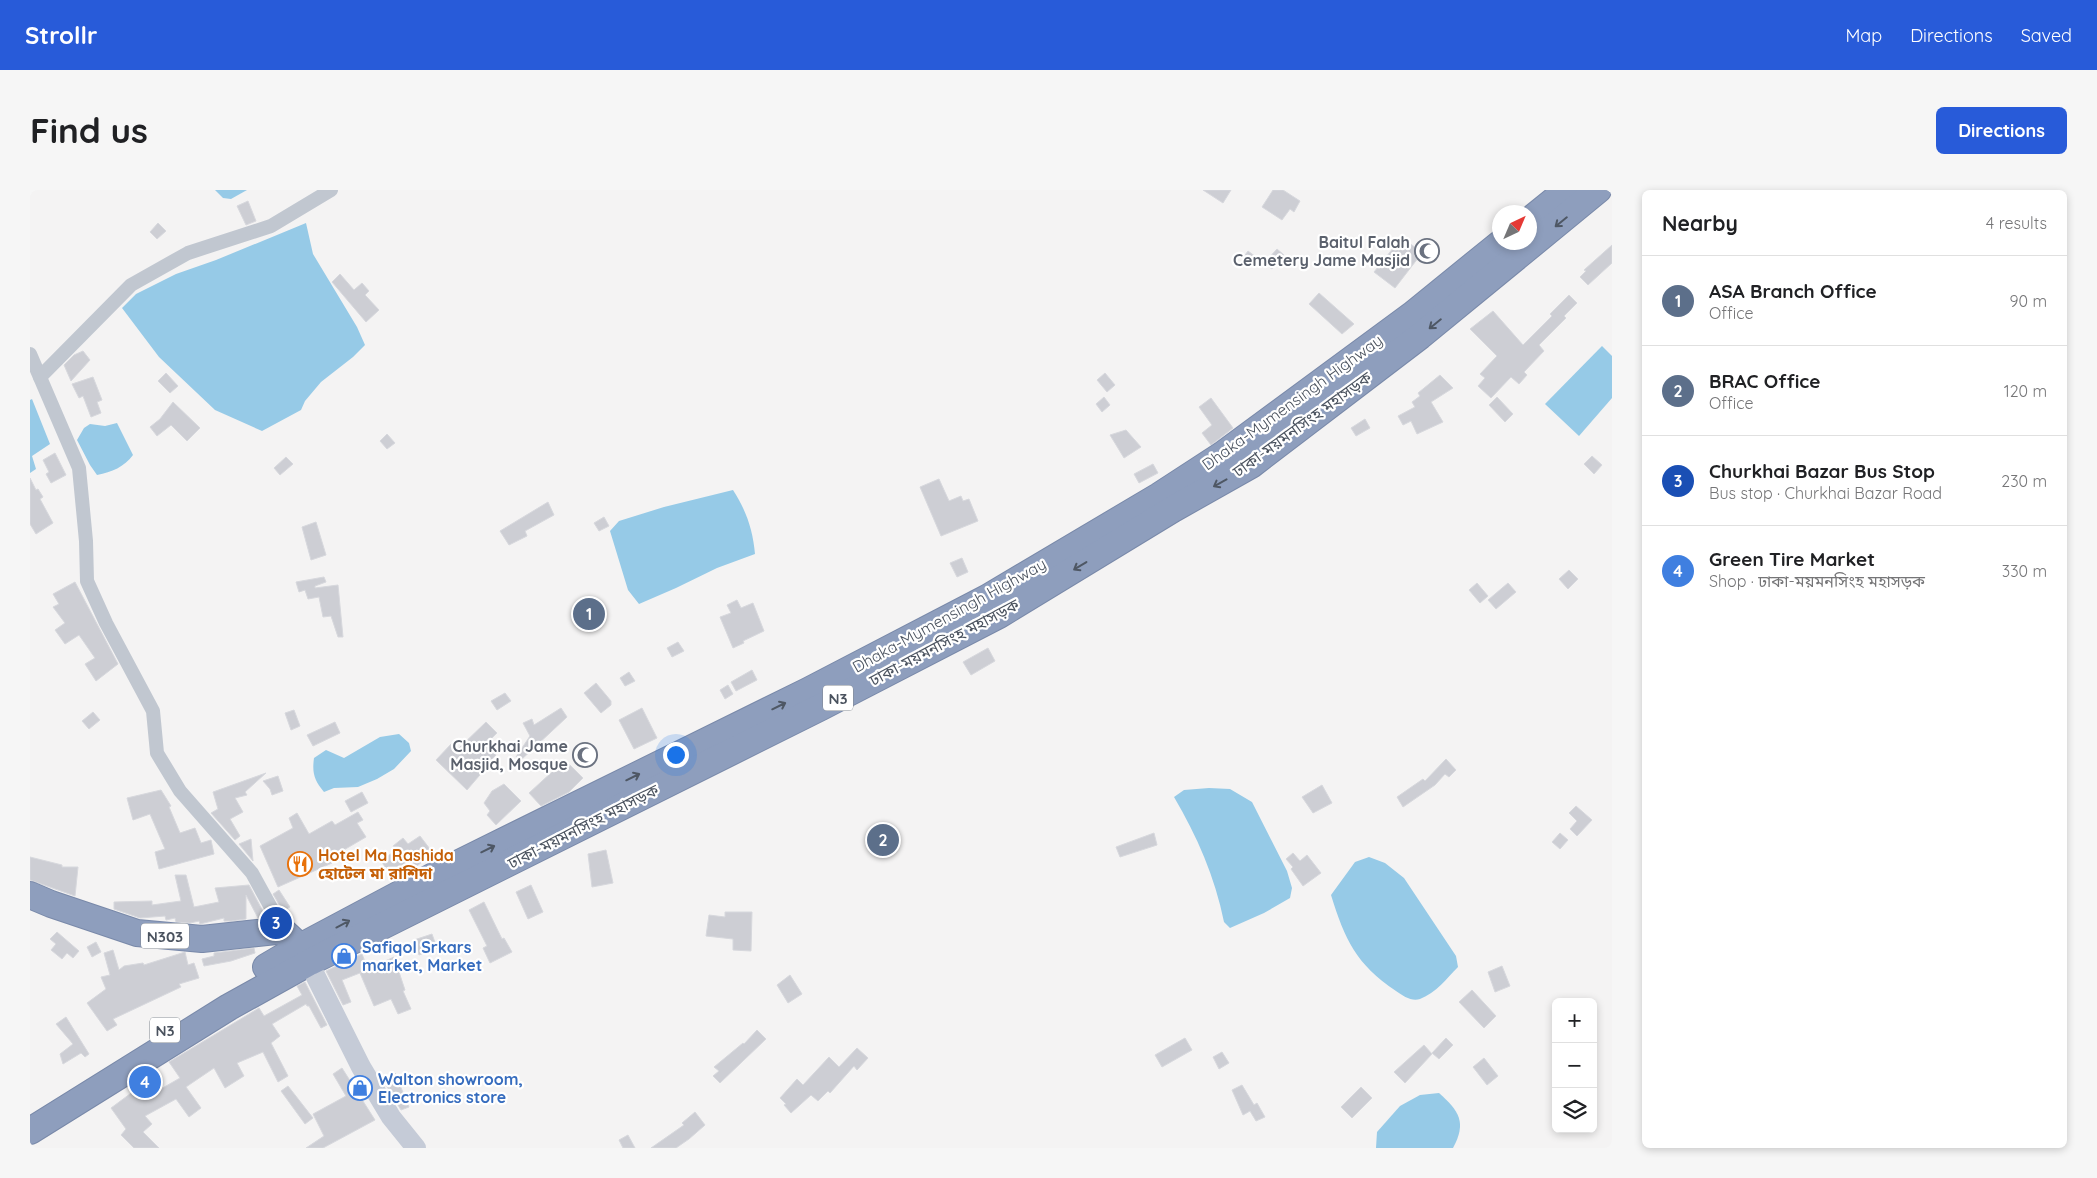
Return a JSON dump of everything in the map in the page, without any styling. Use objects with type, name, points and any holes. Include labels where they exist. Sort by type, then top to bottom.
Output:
[{"type":"highway","points":[[1537,214],[1567,190]]},
{"type":"highway","name":"ঢাকা-ময়মনসিংহ মহাসড়ক","points":[[30,1114],[298,947],[821,707],[999,615],[1173,509],[1251,465],[1420,336],[1598,190]]},
{"type":"highway","name":"Dhaka-Mymensingh Highway","points":[[298,947],[439,873],[808,691],[987,598],[1159,496],[1222,455],[1412,315],[1492,250]]},
{"type":"highway","name":"N303","points":[[30,895],[136,933],[202,939],[269,932],[298,947]]},
{"type":"highway","name":"ঢাকা-ময়মনসিংহ মহাসড়ক","points":[[30,1131],[229,1007],[298,947]]},
{"type":"street","points":[[40,377],[132,285],[188,253],[271,226],[331,190]]},
{"type":"street","points":[[30,354],[79,468],[86,541],[87,580],[106,623],[153,711],[157,753],[180,791],[252,873],[298,947],[361,1067],[391,1117],[416,1148]]},
{"type":"water","points":[[215,190],[247,190],[231,199],[223,198]]},
{"type":"water","points":[[306,223],[313,254],[357,327],[365,345],[321,382],[305,401],[301,410],[262,431],[215,410],[159,357],[122,308],[136,294],[176,274],[216,260]]},
{"type":"water","points":[[1602,346],[1612,356],[1612,398],[1579,436],[1545,404]]},
{"type":"water","points":[[32,399],[50,444],[32,456],[36,469],[30,473],[30,400]]},
{"type":"water","points":[[117,423],[133,455],[126,463],[117,468],[97,475],[77,440],[84,428],[90,424],[105,426]]},
{"type":"water","points":[[733,490],[748,520],[755,554],[717,568],[639,604],[628,590],[610,531],[619,521],[664,507]]},
{"type":"water","points":[[399,734],[409,743],[411,751],[394,769],[358,787],[334,788],[324,792],[318,784],[314,776],[314,758],[326,750],[344,758],[380,737]]},
{"type":"water","points":[[1230,789],[1252,802],[1287,871],[1292,888],[1290,898],[1264,913],[1230,928],[1224,922],[1216,889],[1204,857],[1174,797],[1184,790]]},
{"type":"water","points":[[1369,857],[1385,863],[1404,878],[1456,956],[1458,967],[1436,989],[1420,999],[1414,1000],[1405,997],[1371,971],[1354,950],[1341,925],[1331,895],[1355,862]]},
{"type":"water","points":[[1439,1093],[1456,1111],[1459,1118],[1460,1131],[1453,1148],[1376,1148],[1377,1132],[1400,1106],[1420,1095]]},
{"type":"building","points":[[1203,190],[1231,190],[1223,203]]},
{"type":"building","points":[[1273,190],[1283,190],[1300,201],[1294,212],[1290,209],[1282,220],[1262,207]]},
{"type":"building","points":[[248,201],[256,221],[246,225],[237,206]]},
{"type":"building","points":[[158,223],[166,231],[157,239],[150,232]]},
{"type":"building","points":[[1402,237],[1422,253],[1395,288],[1374,272]]},
{"type":"building","points":[[1612,245],[1612,263],[1588,285],[1580,277],[1586,271],[1584,270]]},
{"type":"building","points":[[1277,249],[1284,255],[1272,269],[1264,263]]},
{"type":"building","points":[[1248,251],[1256,257],[1250,265],[1242,259]]},
{"type":"building","points":[[340,274],[354,290],[362,283],[369,291],[365,295],[379,310],[366,322],[332,282]]},
{"type":"building","points":[[1319,293],[1354,324],[1342,334],[1309,304]]},
{"type":"building","points":[[1569,295],[1577,303],[1564,316],[1566,318],[1539,345],[1544,351],[1524,372],[1527,375],[1519,384],[1511,377],[1491,398],[1478,386],[1485,378],[1480,374],[1497,356],[1470,329],[1493,311],[1523,345],[1552,316],[1550,314]]},
{"type":"building","points":[[83,351],[90,360],[71,381],[64,365],[74,355]]},
{"type":"building","points":[[166,373],[178,386],[170,393],[158,381]]},
{"type":"building","points":[[1105,373],[1115,385],[1107,392],[1097,380]]},
{"type":"building","points":[[1440,375],[1453,388],[1431,402],[1443,422],[1417,434],[1411,421],[1403,425],[1398,416],[1415,407],[1412,402],[1420,396],[1418,393]]},
{"type":"building","points":[[93,377],[102,400],[97,402],[101,413],[91,417],[83,396],[79,398],[72,384]]},
{"type":"building","points":[[1104,397],[1110,405],[1102,412],[1096,404]]},
{"type":"building","points":[[1497,397],[1513,414],[1505,422],[1489,405]]},
{"type":"building","points":[[1211,398],[1233,428],[1211,445],[1202,433],[1212,425],[1199,407]]},
{"type":"building","points":[[173,402],[200,428],[187,441],[171,425],[157,436],[150,427],[160,419]]},
{"type":"building","points":[[1365,419],[1370,428],[1356,436],[1351,428]]},
{"type":"building","points":[[1126,430],[1141,447],[1124,458],[1110,435]]},
{"type":"building","points":[[387,434],[395,443],[387,449],[380,441]]},
{"type":"building","points":[[55,453],[66,475],[51,483],[46,474],[49,472],[43,460]]},
{"type":"building","points":[[1592,456],[1602,465],[1594,474],[1584,464]]},
{"type":"building","points":[[286,457],[293,464],[280,475],[274,468]]},
{"type":"building","points":[[1153,464],[1158,473],[1139,483],[1134,474]]},
{"type":"building","points":[[30,478],[36,490],[38,489],[43,497],[40,499],[53,523],[36,534],[30,524]]},
{"type":"building","points":[[939,479],[949,501],[961,496],[963,501],[969,499],[978,521],[941,536],[920,487]]},
{"type":"building","points":[[548,502],[554,515],[525,531],[527,536],[509,545],[500,531]]},
{"type":"building","points":[[604,517],[609,526],[599,531],[594,523]]},
{"type":"building","points":[[316,522],[326,555],[311,560],[302,527]]},
{"type":"building","points":[[962,558],[968,572],[957,577],[950,563]]},
{"type":"building","points":[[1569,570],[1578,579],[1568,589],[1559,579]]},
{"type":"building","points":[[324,577],[326,582],[315,586],[315,588],[338,585],[343,637],[338,637],[331,616],[323,617],[319,597],[308,599],[305,590],[299,592],[296,582]]},
{"type":"building","points":[[75,582],[118,664],[96,681],[85,664],[95,658],[79,635],[65,644],[55,630],[65,623],[53,607],[59,604],[53,594]]},
{"type":"building","points":[[1477,583],[1488,596],[1480,603],[1469,590]]},
{"type":"building","points":[[1508,583],[1516,592],[1496,609],[1488,600]]},
{"type":"building","points":[[737,600],[741,608],[753,603],[764,631],[733,648],[720,617],[731,613],[727,605]]},
{"type":"building","points":[[678,642],[684,651],[672,657],[667,648]]},
{"type":"building","points":[[988,648],[995,661],[971,675],[963,662]]},
{"type":"building","points":[[752,670],[757,680],[736,691],[731,682]]},
{"type":"building","points":[[629,672],[635,681],[625,686],[620,678]]},
{"type":"building","points":[[596,683],[611,701],[611,705],[601,713],[584,693]]},
{"type":"building","points":[[728,685],[733,694],[725,699],[720,690]]},
{"type":"building","points":[[505,693],[511,701],[497,710],[491,701]]},
{"type":"building","points":[[561,708],[567,717],[521,760],[516,757],[530,736],[523,723],[532,719],[534,725]]},
{"type":"building","points":[[642,708],[657,738],[634,749],[619,720]]},
{"type":"building","points":[[294,710],[300,726],[291,730],[285,713]]},
{"type":"building","points":[[93,712],[100,720],[89,729],[82,721]]},
{"type":"building","points":[[335,722],[340,733],[313,746],[307,735]]},
{"type":"building","points":[[486,722],[497,733],[486,744],[496,755],[483,768],[485,769],[467,790],[436,760],[452,743],[458,749]]},
{"type":"building","points":[[1446,759],[1456,770],[1449,777],[1445,774],[1435,785],[1403,807],[1397,797],[1423,779],[1425,781]]},
{"type":"building","points":[[565,760],[583,778],[569,792],[541,806],[529,793]]},
{"type":"building","points":[[266,773],[245,792],[247,795],[235,798],[243,812],[230,819],[240,836],[235,840],[211,813],[218,809],[213,792]]},
{"type":"building","points":[[278,776],[283,791],[272,795],[270,789],[263,781]]},
{"type":"building","points":[[504,784],[521,801],[496,825],[487,815],[490,811],[484,803],[492,791]]},
{"type":"building","points":[[1322,785],[1332,803],[1313,813],[1302,797]]},
{"type":"building","points":[[161,790],[171,806],[169,807],[180,833],[195,828],[201,843],[211,840],[214,854],[159,869],[155,852],[165,849],[150,814],[133,820],[127,798]]},
{"type":"building","points":[[362,792],[368,803],[351,812],[345,801]]},
{"type":"building","points":[[1576,806],[1592,820],[1577,836],[1570,829],[1577,821],[1569,813]]},
{"type":"building","points":[[358,812],[363,820],[357,823],[366,837],[330,858],[332,863],[278,887],[260,846],[293,828],[289,818],[297,813],[309,834],[332,821],[335,825]]},
{"type":"building","points":[[1154,833],[1157,845],[1120,857],[1116,847]]},
{"type":"building","points":[[1560,833],[1568,840],[1560,849],[1552,842]]},
{"type":"building","points":[[420,836],[433,853],[412,870],[408,866],[392,877],[381,861],[396,850],[393,846],[403,838],[408,844]]},
{"type":"building","points":[[251,839],[253,861],[239,844]]},
{"type":"building","points":[[606,850],[613,883],[592,887],[588,854]]},
{"type":"building","points":[[1293,853],[1300,861],[1307,855],[1321,873],[1303,886],[1291,869],[1293,867],[1286,859]]},
{"type":"building","points":[[30,857],[62,865],[62,867],[78,867],[75,896],[30,880]]},
{"type":"building","points":[[175,875],[186,875],[194,907],[219,902],[215,888],[249,885],[266,917],[258,918],[246,895],[246,919],[231,921],[224,921],[224,918],[200,924],[199,921],[190,923],[176,922],[175,918],[166,920],[165,916],[140,918],[114,909],[114,902],[152,901],[152,905],[181,901]]},
{"type":"building","points":[[531,885],[543,912],[528,919],[516,892]]},
{"type":"building","points":[[279,890],[290,907],[283,911],[273,894]]},
{"type":"building","points":[[484,902],[502,939],[504,938],[512,952],[490,963],[483,948],[487,946],[469,910]]},
{"type":"building","points":[[725,912],[752,912],[751,951],[733,950],[733,939],[706,936],[709,915],[725,917]]},
{"type":"building","points":[[57,932],[79,951],[73,958],[67,953],[62,959],[51,950],[56,944],[50,939]]},
{"type":"building","points":[[432,934],[437,948],[419,955],[414,940]]},
{"type":"building","points":[[96,942],[101,952],[92,957],[87,947]]},
{"type":"building","points":[[254,948],[255,953],[231,961],[204,966],[202,959],[214,956],[214,953]]},
{"type":"building","points":[[113,950],[119,970],[124,966],[143,963],[144,965],[185,952],[188,965],[194,963],[199,978],[179,984],[181,987],[113,1019],[117,1025],[107,1031],[87,1003],[106,989],[101,977],[110,975],[104,953]]},
{"type":"building","points":[[362,954],[368,969],[394,957],[405,990],[403,991],[411,1009],[398,1014],[391,999],[374,1006],[360,973],[365,971],[342,980],[351,1002],[343,1005],[326,971]]},
{"type":"building","points":[[1502,966],[1510,986],[1495,992],[1488,972]]},
{"type":"building","points":[[790,975],[802,994],[788,1003],[777,985]]},
{"type":"building","points":[[305,982],[327,1025],[321,1028],[306,1004],[272,1024],[280,1036],[271,1043],[288,1076],[278,1082],[263,1052],[237,1063],[244,1076],[225,1088],[214,1068],[186,1087],[201,1108],[189,1117],[176,1099],[145,1116],[152,1124],[143,1132],[159,1148],[134,1148],[121,1135],[126,1129],[111,1108],[142,1085],[140,1080],[150,1074],[159,1090],[180,1078],[169,1062],[259,1008],[264,1016],[302,995],[297,986]]},
{"type":"building","points":[[1472,990],[1496,1016],[1484,1028],[1459,1002]]},
{"type":"building","points":[[66,1017],[89,1054],[85,1057],[81,1053],[63,1064],[60,1054],[73,1044],[56,1024]]},
{"type":"building","points":[[757,1030],[766,1039],[720,1083],[713,1076],[719,1071],[714,1067],[744,1044]]},
{"type":"building","points":[[1185,1038],[1192,1050],[1162,1067],[1155,1055]]},
{"type":"building","points":[[1446,1038],[1453,1045],[1439,1059],[1432,1053]]},
{"type":"building","points":[[1424,1045],[1432,1054],[1405,1083],[1394,1072]]},
{"type":"building","points":[[857,1048],[868,1058],[857,1070],[854,1066],[830,1093],[828,1091],[818,1101],[811,1095],[791,1113],[780,1098],[797,1079],[803,1085],[829,1057],[839,1067]]},
{"type":"building","points":[[1222,1052],[1229,1063],[1219,1069],[1213,1057]]},
{"type":"building","points":[[1484,1058],[1498,1076],[1487,1085],[1473,1067]]},
{"type":"building","points":[[342,1068],[375,1120],[323,1148],[306,1148],[324,1136],[313,1114],[346,1096],[333,1074]]},
{"type":"building","points":[[395,1073],[409,1107],[401,1110],[382,1078]]},
{"type":"building","points":[[1242,1085],[1254,1105],[1257,1103],[1265,1117],[1256,1121],[1250,1111],[1243,1115],[1232,1090]]},
{"type":"building","points":[[288,1086],[313,1118],[305,1124],[281,1091]]},
{"type":"building","points":[[1361,1087],[1372,1098],[1352,1118],[1341,1107]]},
{"type":"building","points":[[695,1112],[705,1125],[689,1139],[676,1148],[651,1148],[684,1125],[682,1123]]},
{"type":"building","points":[[628,1135],[635,1148],[623,1148],[619,1140]]},
{"type":"place","name":"Baitul Falah Cemetery Jame Masjid","points":[[1427,251]]},
{"type":"place","name":"ASA Branch Office","points":[[589,614]]},
{"type":"place","name":"Churkhai Jame Masjid, Mosque","points":[[585,755]]},
{"type":"place","name":"BRAC Office","points":[[883,840]]},
{"type":"place","name":"Hotel Ma Rashida হোটেল মা রাশিদা","points":[[300,864]]},
{"type":"place","name":"Churkhai Bazar Bus Stop","points":[[276,923]]},
{"type":"place","name":"Safiqol Srkars market, Market","points":[[344,956]]},
{"type":"place","name":"Green Tire Market","points":[[145,1082]]},
{"type":"place","name":"Walton showroom, Electronics store","points":[[360,1088]]}]
